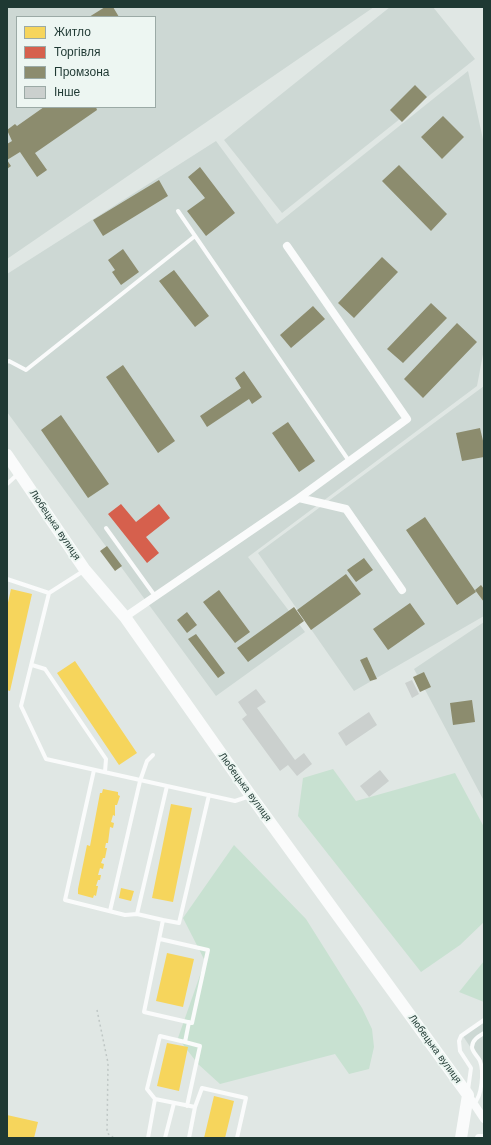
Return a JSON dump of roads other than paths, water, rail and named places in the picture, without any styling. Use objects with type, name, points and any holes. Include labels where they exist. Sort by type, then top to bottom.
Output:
[{"type":"main road","name":"Любецька вулиця","points":[[7,455],[85,570],[125,617],[251,796],[471,1099]]},
{"type":"main road","points":[[461,1138],[471,1099]]},
{"type":"street","points":[[125,617],[299,498],[407,418],[287,246]]},
{"type":"street","points":[[299,498],[346,509],[402,590]]},
{"type":"street","name":"Любецька вулиця","points":[[471,1099],[484,1119]]},
{"type":"street","points":[[478,1138],[484,1138]]},
{"type":"lane","points":[[178,211],[349,461]]},
{"type":"lane","points":[[7,362],[9,361],[26,370],[195,236]]},
{"type":"lane","points":[[7,484],[20,473]]},
{"type":"lane","points":[[106,528],[155,596]]},
{"type":"lane","points":[[85,570],[49,593],[21,706],[46,759],[235,801],[251,796]]},
{"type":"lane","points":[[7,579],[49,593]]},
{"type":"lane","points":[[32,665],[45,669],[106,759],[105,772]]},
{"type":"lane","points":[[110,911],[140,781],[147,761],[153,755]]},
{"type":"lane","points":[[94,770],[65,900],[125,915],[137,914],[179,923],[209,795]]},
{"type":"lane","points":[[137,914],[167,786]]},
{"type":"lane","points":[[160,939],[208,950],[192,1023],[144,1012],[163,920]]},
{"type":"lane","points":[[484,1020],[461,1036],[459,1041],[460,1051],[471,1068],[471,1099],[480,1096],[481,1072],[479,1061],[473,1051],[472,1045],[475,1039],[484,1033]]},
{"type":"lane","points":[[185,1042],[189,1022]]},
{"type":"lane","points":[[187,1106],[200,1046],[160,1036],[147,1089],[155,1099],[187,1106],[195,1107]]},
{"type":"lane","points":[[189,1138],[195,1107],[202,1088],[246,1098],[237,1138]]},
{"type":"lane","points":[[148,1138],[155,1099]]},
{"type":"lane","points":[[165,1138],[174,1103]]}]
